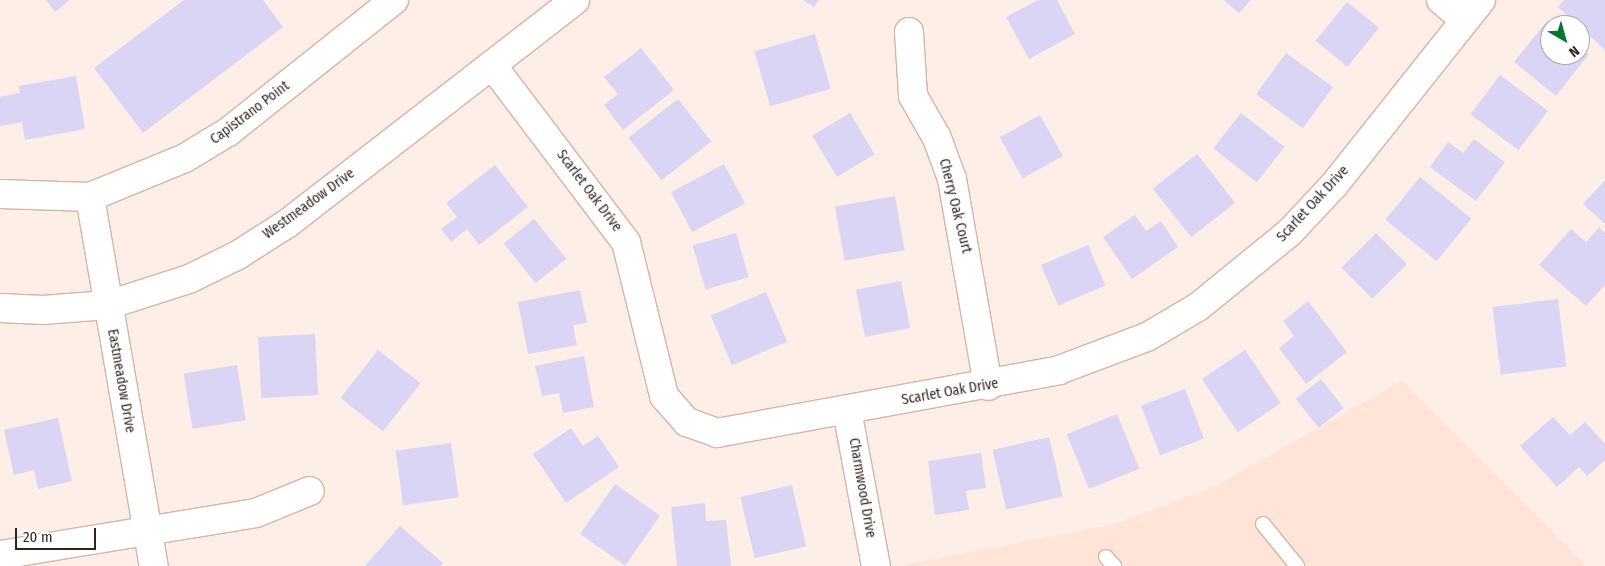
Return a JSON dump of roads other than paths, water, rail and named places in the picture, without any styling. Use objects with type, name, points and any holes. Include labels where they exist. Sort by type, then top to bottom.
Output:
[{"type":"street","name":"Capistrano Point","points":[[0,194],[90,197],[185,158],[228,132],[394,0]]},
{"type":"street","name":"Westmeadow Drive","points":[[0,308],[43,310],[108,304],[189,279],[238,255],[288,223],[575,0]]},
{"type":"street","points":[[1441,0],[1473,10]]},
{"type":"street","name":"Scarlet Oak Drive","points":[[492,65],[626,242],[664,396],[675,412],[687,422],[717,432],[988,386],[1111,353],[1198,307],[1247,271],[1334,185],[1473,10]]},
{"type":"street","name":"Cherry Oak Court","points":[[910,32],[913,96],[937,138],[952,179],[988,386]]},
{"type":"street","name":"Eastmeadow Drive","points":[[90,197],[154,566]]},
{"type":"street","name":"Charmwood Drive","points":[[847,410],[876,566]]},
{"type":"street","points":[[0,555],[147,527],[256,513],[310,491]]},
{"type":"lane","points":[[1263,524],[1297,566]]}]
